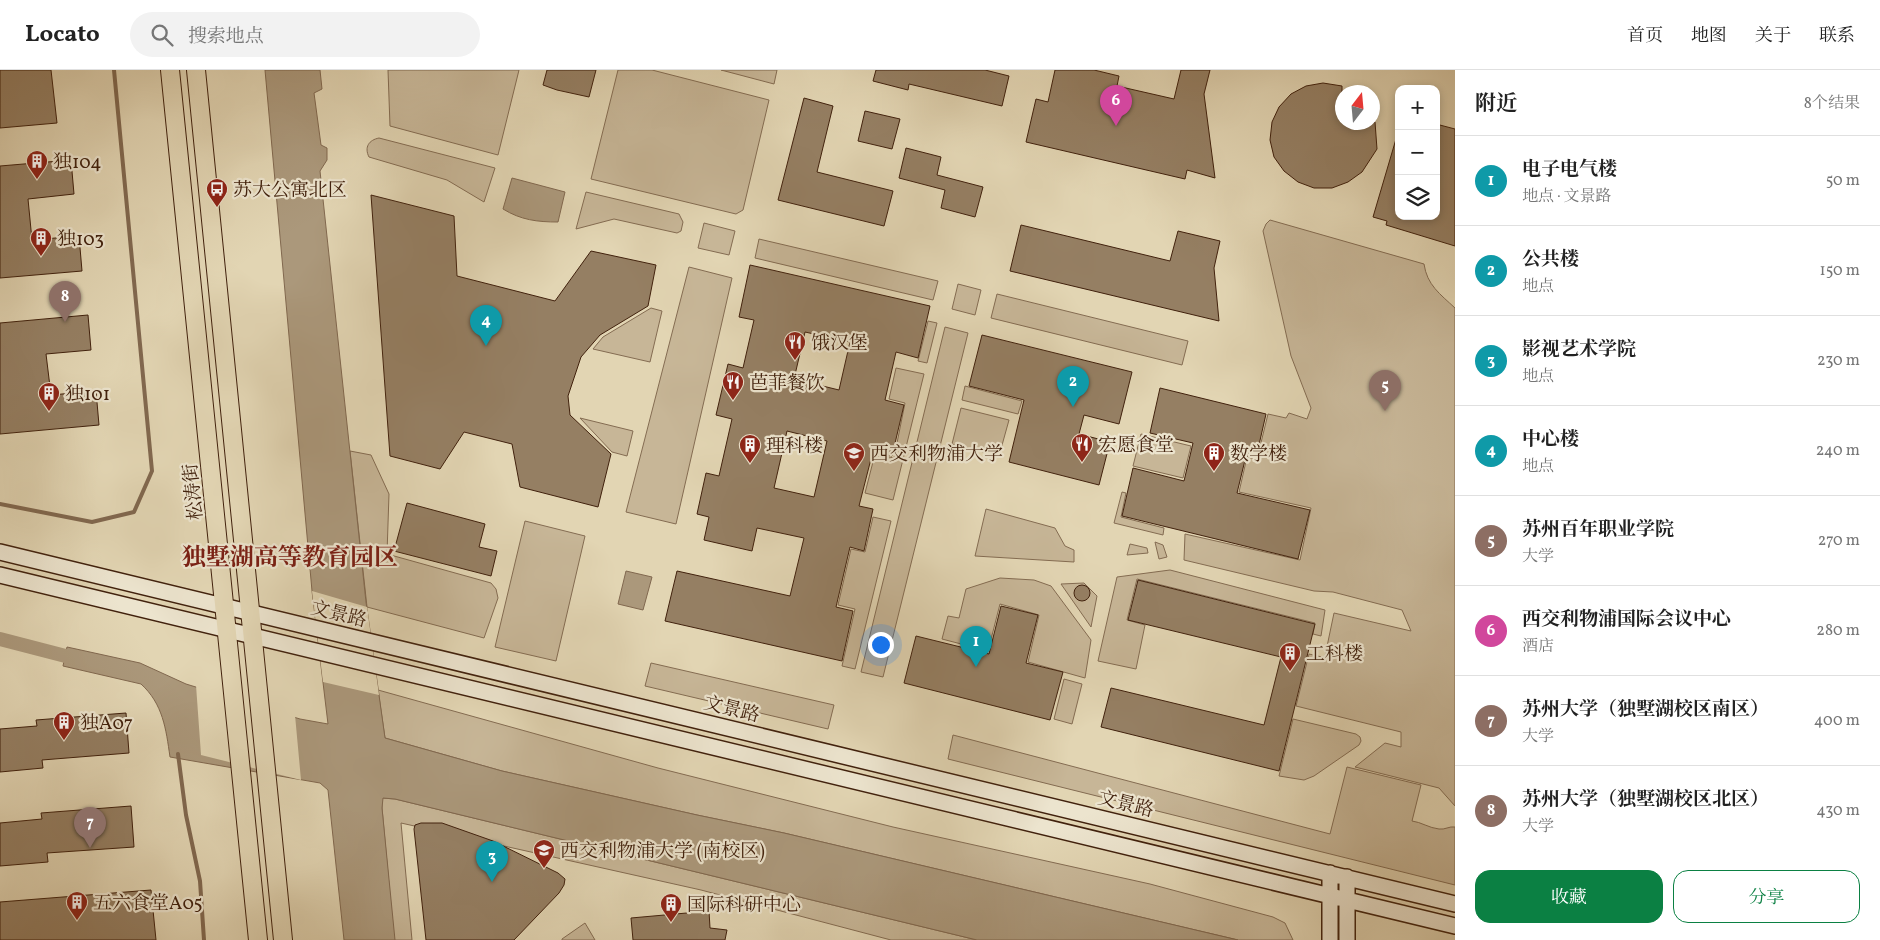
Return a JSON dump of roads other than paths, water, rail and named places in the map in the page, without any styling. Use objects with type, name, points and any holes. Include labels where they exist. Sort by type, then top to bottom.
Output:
[{"type":"main road","name":"松涛街","points":[[170,70],[258,940]]},
{"type":"main road","points":[[196,70],[283,940]]},
{"type":"main road","name":"文景路","points":[[0,552],[1455,904]]},
{"type":"main road","points":[[0,575],[1455,926]]},
{"type":"main road","points":[[1330,873],[1330,940]]},
{"type":"main road","points":[[1347,877],[1347,940]]},
{"type":"waterway","points":[[0,504],[92,522],[134,512],[152,471],[114,70]]},
{"type":"waterway","points":[[0,639],[81,660]]},
{"type":"waterway","points":[[178,754],[186,815],[200,881],[204,940]]},
{"type":"place","name":"西交利物浦国际会议中心","points":[[1116,126]]},
{"type":"place","name":"独104","points":[[37,180]]},
{"type":"place","name":"苏大公寓北区","points":[[217,208]]},
{"type":"place","name":"独103","points":[[41,257]]},
{"type":"place","name":"苏州大学（独墅湖校区北区）","points":[[65,322]]},
{"type":"place","name":"中心楼","points":[[486,346]]},
{"type":"place","name":"饿汉堡","points":[[795,361]]},
{"type":"place","name":"芭菲餐饮","points":[[733,401]]},
{"type":"place","name":"公共楼","points":[[1073,407]]},
{"type":"place","name":"苏州百年职业学院","points":[[1385,411]]},
{"type":"place","name":"独101","points":[[49,412]]},
{"type":"place","name":"宏愿食堂","points":[[1082,463]]},
{"type":"place","name":"理科楼","points":[[750,464]]},
{"type":"place","name":"西交利物浦大学","points":[[854,472]]},
{"type":"place","name":"数学楼","points":[[1214,472]]},
{"type":"place","name":"电子电气楼","points":[[976,667]]},
{"type":"place","name":"工科楼","points":[[1290,672]]},
{"type":"place","name":"独A07","points":[[64,741]]},
{"type":"place","name":"苏州大学（独墅湖校区南区）","points":[[90,848]]},
{"type":"place","name":"西交利物浦大学 (南校区)","points":[[544,869]]},
{"type":"place","name":"影视艺术学院","points":[[492,882]]},
{"type":"place","name":"五六食堂A05","points":[[77,921]]},
{"type":"place","name":"国际科研中心","points":[[671,923]]},
{"type":"district","name":"独墅湖高等教育园区","points":[[290,557]]}]
